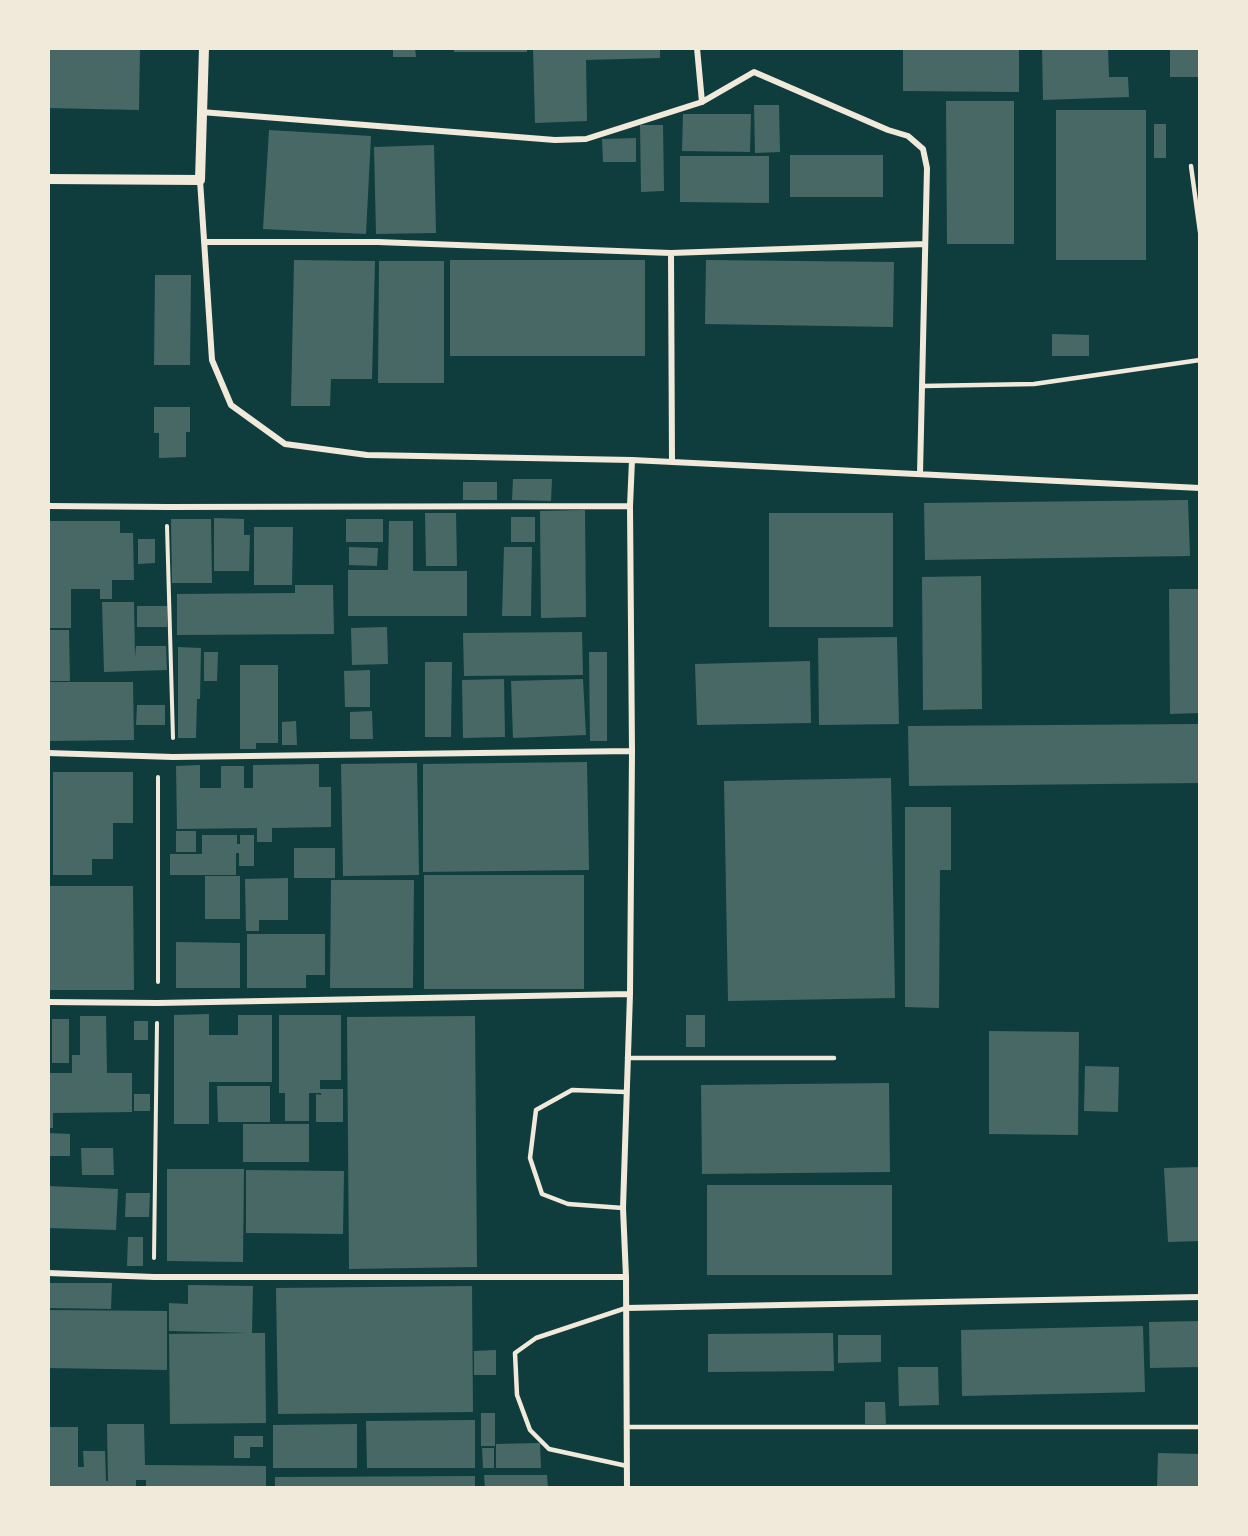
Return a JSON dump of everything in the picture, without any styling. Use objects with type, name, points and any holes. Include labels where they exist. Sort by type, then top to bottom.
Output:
[{"type":"street","points":[[204,48],[200,180],[212,360],[231,405],[285,444],[367,455],[632,460],[1200,488]]},
{"type":"street","points":[[698,48],[702,102]]},
{"type":"street","points":[[201,112],[555,140],[586,139],[702,102],[754,72],[888,130],[908,136],[923,149],[927,168],[920,474]]},
{"type":"street","points":[[48,179],[200,180]]},
{"type":"street","points":[[204,242],[378,242],[671,254],[925,244]]},
{"type":"street","points":[[671,254],[672,462]]},
{"type":"street","points":[[627,1488],[626,1278],[623,1208],[630,994],[632,751],[630,506],[632,460]]},
{"type":"street","points":[[48,506],[630,506]]},
{"type":"street","points":[[48,753],[173,757],[632,751]]},
{"type":"street","points":[[48,1002],[158,1003],[630,994]]},
{"type":"street","points":[[48,1272],[154,1277],[626,1278]]},
{"type":"street","points":[[626,1308],[1200,1297]]},
{"type":"lane","points":[[1191,166],[1200,232]]},
{"type":"lane","points":[[922,386],[1034,384],[1200,360]]},
{"type":"lane","points":[[627,1058],[834,1058]]},
{"type":"lane","points":[[623,1208],[568,1204],[542,1194],[530,1158],[536,1110],[572,1090],[626,1092]]},
{"type":"lane","points":[[626,1308],[536,1338],[515,1353],[517,1395],[530,1430],[549,1449],[627,1466]]},
{"type":"lane","points":[[626,1427],[1200,1427]]},
{"type":"path","points":[[154,1277],[158,1003],[158,771],[173,757],[166,507]]},
{"type":"building","points":[[48,48],[140,48],[139,110],[48,108]]},
{"type":"building","points":[[249,48],[299,48],[299,50],[249,50]]},
{"type":"building","points":[[393,48],[415,48],[416,57],[393,57]]},
{"type":"building","points":[[454,48],[527,48],[527,52],[454,52]]},
{"type":"building","points":[[533,48],[660,48],[660,58],[586,60],[587,121],[535,123]]},
{"type":"building","points":[[903,48],[1019,48],[1019,92],[903,91]]},
{"type":"building","points":[[1042,48],[1108,48],[1109,77],[1128,77],[1129,97],[1043,100]]},
{"type":"building","points":[[1170,48],[1200,48],[1200,77],[1170,77]]},
{"type":"building","points":[[946,101],[1014,101],[1014,244],[947,244]]},
{"type":"building","points":[[754,105],[779,105],[780,152],[755,153]]},
{"type":"building","points":[[1056,110],[1146,110],[1146,260],[1056,260]]},
{"type":"building","points":[[683,114],[751,114],[750,152],[682,151]]},
{"type":"building","points":[[1154,124],[1166,124],[1166,158],[1154,158]]},
{"type":"building","points":[[640,125],[663,125],[664,191],[641,192]]},
{"type":"building","points":[[269,130],[371,136],[366,234],[263,229]]},
{"type":"building","points":[[636,138],[636,162],[603,162],[602,139]]},
{"type":"building","points":[[434,145],[436,233],[376,234],[374,147]]},
{"type":"building","points":[[790,155],[883,155],[883,197],[790,197]]},
{"type":"building","points":[[680,156],[769,156],[769,203],[680,202]]},
{"type":"building","points":[[294,260],[375,261],[372,379],[331,379],[330,406],[291,406]]},
{"type":"building","points":[[450,260],[645,260],[645,356],[450,356]]},
{"type":"building","points":[[706,260],[894,262],[893,327],[705,324]]},
{"type":"building","points":[[379,261],[444,261],[444,383],[378,383]]},
{"type":"building","points":[[155,275],[191,275],[190,365],[154,365]]},
{"type":"building","points":[[1052,334],[1089,335],[1089,356],[1052,356]]},
{"type":"building","points":[[154,407],[190,407],[190,432],[186,432],[186,457],[159,458],[159,433],[154,433]]},
{"type":"building","points":[[513,479],[552,479],[551,501],[512,500]]},
{"type":"building","points":[[463,482],[497,482],[497,500],[463,500]]},
{"type":"building","points":[[1188,500],[1190,556],[925,560],[924,503]]},
{"type":"building","points":[[585,510],[586,617],[541,618],[540,511]]},
{"type":"building","points":[[425,513],[456,513],[457,566],[426,566]]},
{"type":"building","points":[[769,513],[893,513],[893,627],[769,627]]},
{"type":"building","points":[[511,517],[535,517],[535,542],[511,542]]},
{"type":"building","points":[[214,518],[244,519],[244,535],[250,535],[249,571],[214,571]]},
{"type":"building","points":[[171,519],[211,519],[212,583],[172,583]]},
{"type":"building","points":[[346,519],[383,519],[383,542],[346,542]]},
{"type":"building","points":[[48,521],[120,521],[120,533],[133,533],[134,580],[112,580],[112,599],[100,599],[100,589],[71,589],[71,628],[48,628]]},
{"type":"building","points":[[389,521],[413,521],[413,571],[467,571],[467,616],[348,616],[348,570],[388,570]]},
{"type":"building","points":[[254,527],[293,527],[292,585],[254,585]]},
{"type":"building","points":[[138,539],[155,539],[155,563],[138,564]]},
{"type":"building","points":[[349,547],[378,548],[377,566],[349,565]]},
{"type":"building","points":[[504,547],[532,547],[531,616],[502,616]]},
{"type":"building","points":[[981,576],[982,709],[923,710],[922,577]]},
{"type":"building","points":[[295,585],[333,585],[334,634],[177,635],[177,594],[295,593]]},
{"type":"building","points":[[1169,589],[1200,589],[1200,713],[1170,714]]},
{"type":"building","points":[[102,602],[134,602],[135,657],[136,646],[166,646],[167,670],[104,672]]},
{"type":"building","points":[[137,606],[167,606],[167,627],[137,627]]},
{"type":"building","points":[[387,627],[388,664],[352,665],[351,628]]},
{"type":"building","points":[[48,630],[69,630],[70,681],[48,681]]},
{"type":"building","points":[[582,632],[583,675],[464,676],[463,633]]},
{"type":"building","points":[[897,637],[899,724],[819,725],[818,638]]},
{"type":"building","points":[[178,647],[201,648],[200,699],[197,699],[196,738],[178,738]]},
{"type":"building","points":[[204,652],[218,652],[217,681],[204,681]]},
{"type":"building","points":[[589,652],[607,652],[607,741],[590,741]]},
{"type":"building","points":[[810,661],[811,723],[697,725],[695,664]]},
{"type":"building","points":[[425,662],[452,662],[451,737],[425,737]]},
{"type":"building","points":[[240,665],[278,665],[278,743],[256,743],[256,749],[240,749]]},
{"type":"building","points":[[370,670],[370,707],[345,707],[344,671]]},
{"type":"building","points":[[504,679],[505,737],[463,738],[462,680]]},
{"type":"building","points":[[583,679],[586,735],[513,738],[511,681]]},
{"type":"building","points":[[48,682],[133,682],[134,740],[48,741]]},
{"type":"building","points":[[137,705],[165,705],[165,725],[136,725]]},
{"type":"building","points":[[372,711],[373,739],[350,739],[350,712]]},
{"type":"building","points":[[296,721],[297,745],[282,745],[282,722]]},
{"type":"building","points":[[1200,724],[1200,783],[909,786],[908,726]]},
{"type":"building","points":[[587,762],[589,870],[423,872],[423,764]]},
{"type":"building","points":[[417,763],[419,875],[343,876],[341,764]]},
{"type":"building","points":[[319,764],[319,787],[331,787],[331,827],[272,828],[272,842],[257,842],[257,828],[177,829],[176,766],[200,765],[200,788],[221,788],[221,766],[244,766],[244,788],[253,788],[253,765]]},
{"type":"building","points":[[53,772],[133,772],[133,823],[113,823],[113,859],[92,859],[92,875],[53,875]]},
{"type":"building","points":[[891,778],[895,998],[728,1001],[724,781]]},
{"type":"building","points":[[905,807],[951,807],[951,870],[940,870],[939,1008],[905,1007]]},
{"type":"building","points":[[176,831],[196,831],[196,852],[176,852]]},
{"type":"building","points":[[202,835],[237,835],[237,844],[240,844],[240,835],[254,835],[254,866],[239,866],[239,853],[236,853],[236,875],[170,875],[170,854],[202,854]]},
{"type":"building","points":[[294,848],[335,848],[335,878],[294,878]]},
{"type":"building","points":[[424,875],[584,875],[584,989],[424,989]]},
{"type":"building","points":[[205,876],[240,876],[240,919],[205,919]]},
{"type":"building","points":[[288,878],[288,920],[259,920],[259,931],[246,931],[245,879]]},
{"type":"building","points":[[331,880],[414,880],[413,988],[330,988]]},
{"type":"building","points":[[48,886],[133,886],[134,990],[48,990]]},
{"type":"building","points":[[247,934],[325,934],[325,975],[306,975],[306,988],[247,988]]},
{"type":"building","points":[[176,942],[240,943],[240,988],[176,988]]},
{"type":"building","points":[[209,1014],[209,1035],[238,1035],[238,1015],[272,1015],[272,1082],[209,1082],[209,1124],[174,1124],[174,1015]]},
{"type":"building","points":[[279,1015],[341,1015],[341,1080],[320,1080],[320,1089],[343,1089],[343,1122],[316,1122],[316,1094],[321,1095],[321,1093],[309,1093],[309,1121],[285,1121],[285,1093],[279,1093]]},
{"type":"building","points":[[686,1015],[705,1015],[705,1047],[686,1047]]},
{"type":"building","points":[[80,1016],[106,1016],[107,1073],[132,1073],[132,1112],[53,1113],[53,1128],[48,1128],[48,1073],[72,1073],[72,1055],[80,1055]]},
{"type":"building","points":[[475,1016],[477,1267],[349,1269],[347,1017]]},
{"type":"building","points":[[52,1019],[69,1019],[69,1063],[52,1063]]},
{"type":"building","points":[[134,1021],[148,1021],[148,1040],[134,1040]]},
{"type":"building","points":[[989,1031],[1079,1032],[1078,1135],[989,1134]]},
{"type":"building","points":[[1085,1066],[1119,1067],[1118,1112],[1084,1111]]},
{"type":"building","points":[[889,1083],[890,1172],[702,1174],[701,1085]]},
{"type":"building","points":[[217,1086],[270,1086],[270,1122],[218,1122]]},
{"type":"building","points":[[134,1094],[150,1094],[150,1111],[134,1111]]},
{"type":"building","points":[[243,1124],[309,1124],[309,1162],[243,1162]]},
{"type":"building","points":[[48,1133],[70,1134],[70,1156],[48,1156]]},
{"type":"building","points":[[81,1148],[113,1148],[114,1175],[82,1175]]},
{"type":"building","points":[[1200,1167],[1200,1241],[1168,1242],[1164,1168]]},
{"type":"building","points":[[167,1169],[244,1169],[243,1262],[167,1261]]},
{"type":"building","points":[[246,1170],[344,1171],[343,1234],[246,1233]]},
{"type":"building","points":[[707,1185],[892,1185],[892,1275],[707,1275]]},
{"type":"building","points":[[48,1186],[118,1189],[116,1230],[48,1228]]},
{"type":"building","points":[[126,1193],[150,1193],[149,1217],[125,1217]]},
{"type":"building","points":[[128,1237],[143,1237],[143,1266],[127,1266]]},
{"type":"building","points":[[48,1283],[112,1283],[111,1309],[48,1308]]},
{"type":"building","points":[[188,1285],[253,1286],[252,1333],[265,1333],[266,1423],[170,1424],[169,1334],[248,1333],[169,1331],[169,1303],[188,1304]]},
{"type":"building","points":[[472,1286],[473,1412],[278,1414],[276,1288]]},
{"type":"building","points":[[48,1310],[167,1311],[167,1370],[48,1368]]},
{"type":"building","points":[[1200,1321],[1200,1367],[1150,1368],[1149,1322]]},
{"type":"building","points":[[1143,1326],[1145,1392],[962,1396],[961,1330]]},
{"type":"building","points":[[833,1333],[834,1371],[708,1372],[708,1334]]},
{"type":"building","points":[[838,1335],[881,1335],[881,1362],[838,1363]]},
{"type":"building","points":[[496,1350],[496,1375],[474,1375],[474,1351]]},
{"type":"building","points":[[898,1367],[938,1367],[939,1405],[899,1406]]},
{"type":"building","points":[[865,1402],[885,1402],[886,1424],[865,1424]]},
{"type":"building","points":[[481,1413],[495,1413],[495,1446],[481,1446]]},
{"type":"building","points":[[475,1420],[475,1468],[367,1468],[366,1421]]},
{"type":"building","points":[[107,1424],[144,1424],[145,1465],[266,1466],[266,1488],[146,1488],[146,1480],[136,1480],[136,1488],[49,1488],[48,1427],[78,1427],[78,1467],[84,1467],[83,1451],[105,1451],[106,1481],[108,1481]]},
{"type":"building","points":[[357,1424],[357,1468],[273,1468],[273,1425]]},
{"type":"building","points":[[234,1436],[263,1436],[263,1447],[250,1447],[250,1458],[234,1458]]},
{"type":"building","points":[[540,1443],[541,1468],[496,1468],[496,1444]]},
{"type":"building","points":[[482,1448],[494,1448],[494,1468],[483,1468]]},
{"type":"building","points":[[1158,1453],[1200,1454],[1200,1488],[1157,1488]]},
{"type":"building","points":[[484,1475],[547,1475],[548,1488],[485,1488]]},
{"type":"building","points":[[475,1476],[475,1488],[275,1488],[275,1477]]}]
